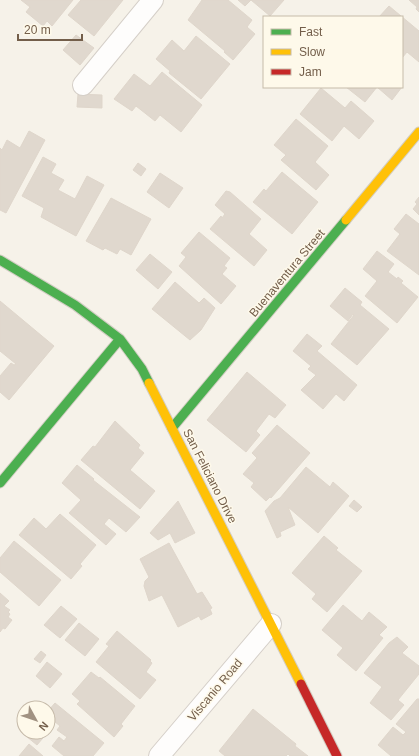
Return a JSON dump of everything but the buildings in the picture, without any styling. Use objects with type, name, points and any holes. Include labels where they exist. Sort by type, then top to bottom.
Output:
[{"type":"street","points":[[83,86],[152,0]]},
{"type":"street","name":"Buenaventura Street","points":[[172,428],[419,132]]},
{"type":"street","name":"San Feliciano Drive","points":[[0,260],[75,305],[120,339],[142,369],[337,756]]},
{"type":"street","points":[[0,483],[120,339]]},
{"type":"street","name":"Viscanio Road","points":[[159,756],[271,624]]},
{"type":"traffic: fast","points":[[172,428],[346,220]]},
{"type":"traffic: fast","points":[[0,260],[75,305],[120,339],[142,369],[149,383]]},
{"type":"traffic: fast","points":[[0,483],[120,339]]},
{"type":"traffic: slow","points":[[346,220],[419,132]]},
{"type":"traffic: slow","points":[[149,383],[301,684]]},
{"type":"traffic: jam","points":[[301,684],[337,756]]}]
